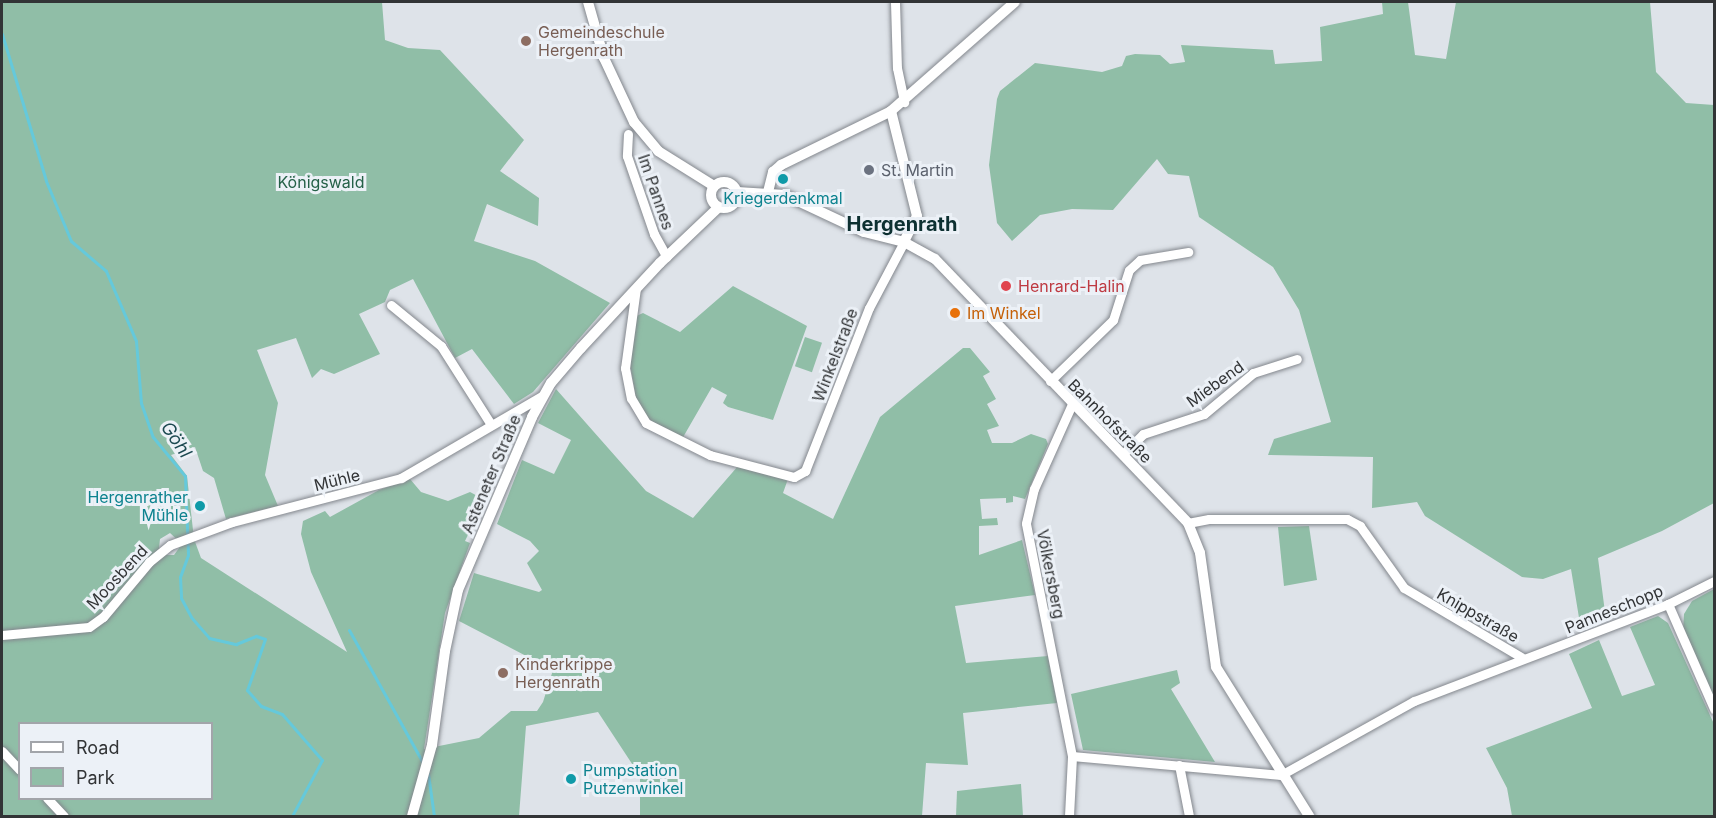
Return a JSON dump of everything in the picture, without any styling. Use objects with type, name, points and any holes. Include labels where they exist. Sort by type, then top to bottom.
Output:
[{"type":"street","points":[[588,2],[604,58],[634,122],[658,151],[714,186],[730,183],[737,192],[734,204],[718,207],[711,197],[714,186]]},
{"type":"street","points":[[895,2],[894,36],[903,102]]},
{"type":"street","points":[[768,192],[773,172],[781,165],[891,111],[1015,2]]},
{"type":"street","points":[[891,111],[917,216],[904,242]]},
{"type":"street","name":"Im Pannes","points":[[628,134],[627,156],[654,234],[667,256]]},
{"type":"street","name":"Bahnhofstraße","points":[[737,192],[768,192],[785,195],[864,232],[904,242],[923,250],[949,271],[1050,381],[1188,523],[1200,553],[1216,667],[1281,775],[1309,816]]},
{"type":"street","name":"Asteneter Straße","points":[[412,816],[435,745],[445,651],[458,590],[542,396],[636,287],[718,207]]},
{"type":"street","name":"Winkelstraße","points":[[636,287],[625,351],[636,409],[662,434],[710,455],[794,477],[805,471],[869,308],[904,242]]},
{"type":"street","points":[[1050,381],[1113,321],[1129,270],[1140,260],[1188,252]]},
{"type":"street","points":[[391,304],[441,346],[490,423]]},
{"type":"street","name":"Miebend","points":[[1123,454],[1143,434],[1204,414],[1253,373],[1297,358]]},
{"type":"street","name":"Mühle","points":[[182,540],[241,519],[401,478],[490,423],[542,396]]},
{"type":"street","name":"Völkersberg","points":[[1069,816],[1072,756],[1026,523],[1034,489],[1072,404]]},
{"type":"street","name":"Knippstraße","points":[[1188,523],[1209,519],[1347,519],[1360,526],[1404,588],[1521,657],[1499,670],[1414,701],[1281,775]]},
{"type":"street","name":"Moosbend","points":[[2,635],[89,627],[103,617],[149,562],[182,540]]},
{"type":"street","name":"Panneschopp","points":[[1521,657],[1546,652],[1668,604],[1714,581]]},
{"type":"street","points":[[1668,604],[1714,709]]},
{"type":"street","points":[[2,751],[18,768]]},
{"type":"street","points":[[1072,756],[1281,775]]},
{"type":"street","points":[[1179,765],[1189,816]]},
{"type":"street","points":[[49,800],[64,816]]},
{"type":"green space","name":"Königswald","points":[[2,2],[382,2],[385,40],[408,48],[440,50],[524,140],[500,171],[539,198],[538,226],[487,204],[474,241],[535,261],[610,303],[533,392],[514,404],[472,349],[455,358],[413,279],[390,290],[385,302],[359,314],[380,354],[334,374],[321,369],[312,378],[296,338],[257,350],[278,403],[265,475],[278,506],[226,519],[214,478],[203,471],[195,447],[171,455],[187,476],[194,539],[201,558],[347,652],[311,572],[301,534],[303,521],[325,511],[330,517],[379,490],[410,479],[421,492],[448,501],[470,492],[485,500],[465,541],[470,543],[445,613],[424,749],[479,738],[511,711],[537,711],[543,702],[553,670],[459,621],[474,573],[539,592],[542,590],[527,563],[539,551],[530,541],[497,524],[522,460],[554,474],[571,440],[538,423],[556,389],[646,491],[693,518],[738,466],[788,479],[783,493],[833,519],[880,417],[963,348],[970,348],[990,372],[983,376],[996,399],[987,404],[999,426],[987,430],[992,443],[1012,443],[1031,434],[1046,439],[1048,444],[1025,499],[1013,496],[1013,502],[1006,503],[1006,498],[980,499],[982,519],[997,518],[998,525],[979,526],[979,555],[1022,540],[1035,595],[955,606],[966,663],[1048,656],[1057,703],[963,713],[968,765],[926,763],[922,816],[640,816],[640,776],[598,712],[526,726],[519,816],[2,816]],"holes":[[[170,533],[182,544],[174,555],[167,555],[159,548],[160,539]]]},
{"type":"green space","points":[[1382,2],[1408,2],[1415,55],[1446,59],[1456,2],[1650,2],[1656,72],[1686,103],[1714,105],[1714,503],[1662,531],[1598,558],[1606,620],[1581,630],[1571,569],[1543,579],[1522,577],[1425,516],[1417,502],[1372,508],[1373,457],[1268,455],[1274,439],[1331,422],[1299,310],[1273,267],[1199,217],[1189,176],[1168,174],[1157,159],[1113,210],[1072,209],[1040,215],[1012,241],[997,223],[989,165],[997,99],[1000,91],[1035,63],[1102,72],[1122,66],[1126,56],[1135,54],[1160,55],[1170,64],[1185,62],[1181,45],[1273,50],[1275,64],[1322,61],[1320,27],[1383,14]]},
{"type":"green space","points":[[733,286],[807,326],[773,420],[728,407],[723,403],[727,395],[712,387],[682,439],[648,419],[637,405],[630,364],[632,318],[643,313],[680,332]]},
{"type":"green space","points":[[805,337],[822,343],[812,372],[795,366]]},
{"type":"green space","points":[[1309,526],[1317,580],[1284,586],[1278,527]]},
{"type":"green space","points":[[1714,589],[1714,699],[1683,631],[1684,614],[1692,601]]},
{"type":"green space","points":[[1658,616],[1668,623],[1714,724],[1714,816],[1512,816],[1507,788],[1486,748],[1592,708],[1569,654],[1599,640],[1622,696],[1655,685],[1630,627]]},
{"type":"green space","points":[[1177,670],[1180,683],[1171,689],[1215,762],[1083,750],[1071,694]]},
{"type":"green space","points":[[1021,784],[1023,816],[956,816],[957,791]]},
{"type":"waterway","name":"Göhl","points":[[2,34],[46,181],[71,241],[106,271],[136,341],[141,403],[153,437],[185,476],[188,555],[180,577],[181,598],[191,617],[209,638],[236,644],[256,636],[265,639],[247,690],[261,706],[282,714],[322,760],[292,816]]},
{"type":"waterway","points":[[349,630],[423,763]]},
{"type":"waterway","points":[[428,774],[434,816]]},
{"type":"place","name":"Gemeindeschule Hergenrath","points":[[526,41]]},
{"type":"place","name":"St. Martin","points":[[869,170]]},
{"type":"place","name":"Kriegerdenkmal","points":[[783,179]]},
{"type":"place","name":"Henrard-Halin","points":[[1006,286]]},
{"type":"place","name":"Im Winkel","points":[[955,313]]},
{"type":"place","name":"Hergenrather Mühle","points":[[200,506]]},
{"type":"place","name":"Kinderkrippe Hergenrath","points":[[503,673]]},
{"type":"place","name":"Pumpstation Putzenwinkel","points":[[571,779]]},
{"type":"district","name":"Hergenrath","points":[[902,224]]}]
